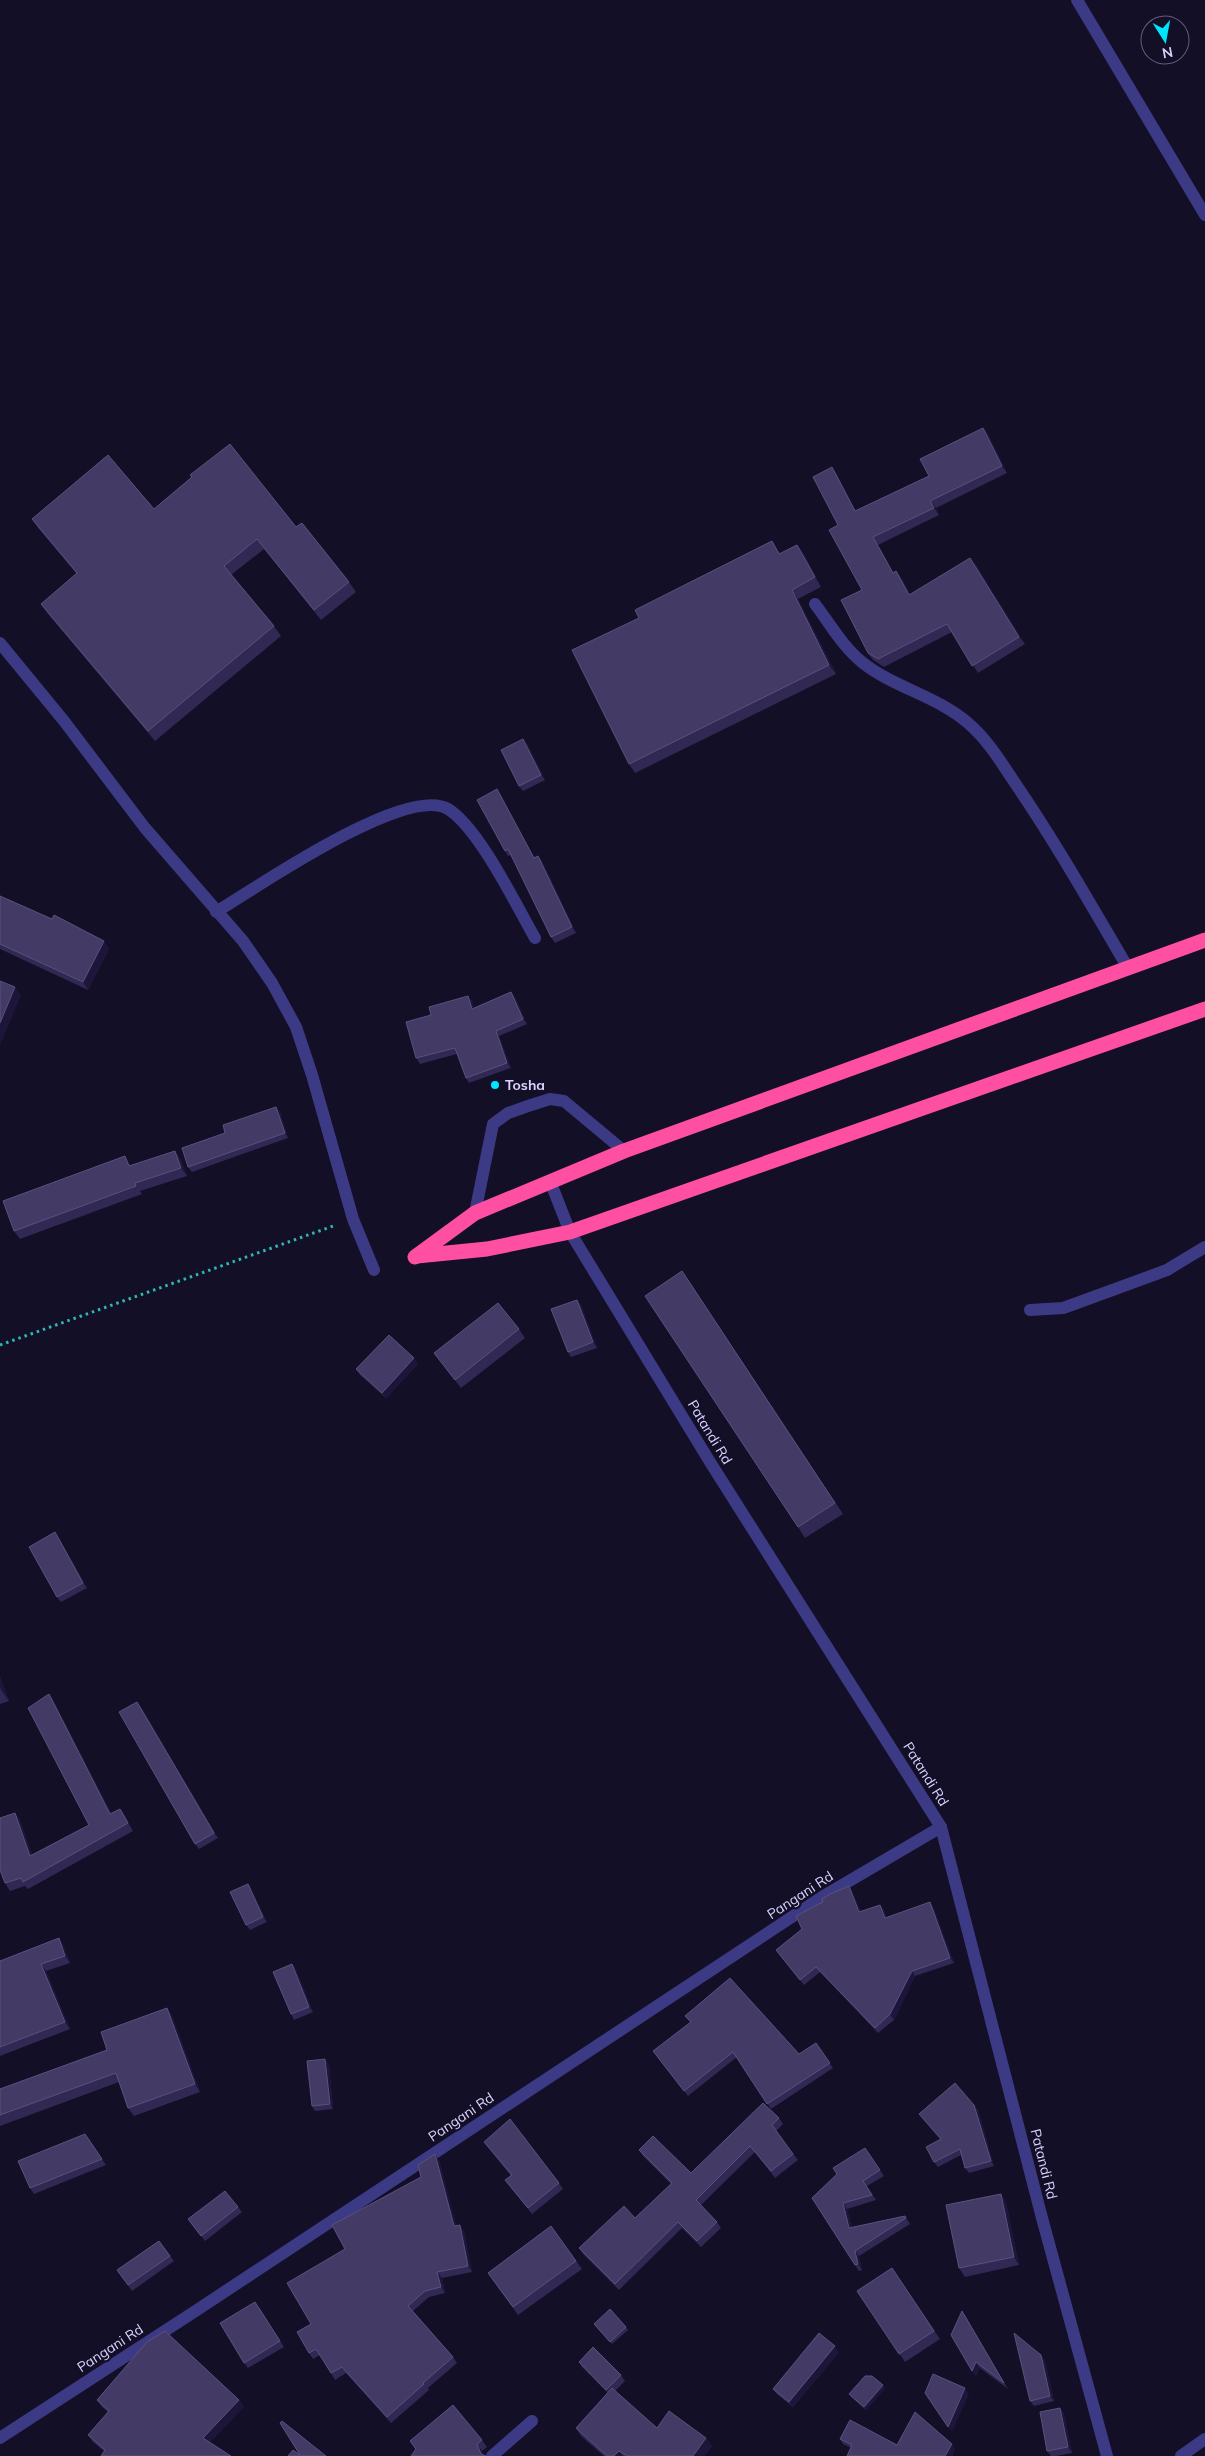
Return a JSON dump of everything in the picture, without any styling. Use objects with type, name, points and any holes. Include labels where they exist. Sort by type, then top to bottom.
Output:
[{"type":"highway","points":[[1205,940],[624,1151],[475,1213],[415,1256],[487,1249],[570,1232],[1205,1009]]},
{"type":"street","points":[[1077,0],[1205,215]]},
{"type":"street","points":[[815,604],[847,648],[862,662],[880,674],[944,705],[969,723],[988,744],[1043,825],[1128,968]]},
{"type":"street","points":[[0,643],[64,721],[145,828],[242,941],[272,983],[296,1027],[312,1075],[352,1219],[374,1270]]},
{"type":"street","points":[[216,912],[336,839],[391,813],[430,805],[446,808],[460,819],[489,858],[535,938]]},
{"type":"street","points":[[475,1213],[493,1124],[508,1113],[550,1099],[564,1101],[624,1151]]},
{"type":"street","name":"Patandi Rd","points":[[550,1181],[570,1232],[710,1462],[941,1827],[1042,2218],[1107,2456]]},
{"type":"street","points":[[1030,1310],[1063,1308],[1077,1303],[1167,1270],[1205,1247]]},
{"type":"street","name":"Pangani Rd","points":[[0,2438],[822,1897],[941,1827]]},
{"type":"street","points":[[492,2456],[532,2422]]},
{"type":"street","points":[[1181,2456],[1205,2439]]},
{"type":"path","points":[[0,1345],[352,1219]]},
{"type":"building","points":[[983,428],[1002,466],[930,501],[934,508],[873,537],[893,573],[896,571],[909,595],[970,558],[1019,637],[972,666],[947,624],[878,659],[868,653],[841,600],[862,590],[829,530],[838,525],[813,477],[832,467],[855,511],[929,476],[920,459]]},
{"type":"building","points":[[230,444],[296,527],[302,523],[349,582],[314,610],[257,539],[224,566],[274,626],[148,731],[41,604],[77,573],[32,519],[108,455],[154,509],[192,477],[190,475]]},
{"type":"building","points":[[772,541],[779,554],[797,545],[815,577],[792,590],[829,665],[629,764],[572,650],[639,618],[635,610]]},
{"type":"building","points":[[523,739],[541,775],[519,786],[501,750]]},
{"type":"building","points":[[497,789],[534,858],[538,856],[572,927],[551,937],[508,849],[505,851],[477,800]]},
{"type":"building","points":[[0,896],[52,919],[54,915],[104,941],[83,982],[0,944]]},
{"type":"building","points":[[0,981],[15,987],[0,1023]]},
{"type":"building","points":[[511,992],[523,1019],[496,1031],[507,1063],[466,1078],[455,1048],[416,1058],[406,1022],[431,1015],[429,1007],[468,996],[472,1009]]},
{"type":"building","points":[[276,1107],[285,1133],[188,1167],[182,1148],[225,1133],[223,1125]]},
{"type":"building","points":[[175,1151],[181,1168],[135,1183],[136,1186],[14,1231],[3,1201],[125,1156],[129,1166]]},
{"type":"building","points":[[682,1271],[835,1503],[798,1527],[645,1296]]},
{"type":"building","points":[[577,1300],[593,1342],[568,1352],[551,1309]]},
{"type":"building","points":[[498,1303],[519,1329],[455,1380],[434,1353]]},
{"type":"building","points":[[389,1335],[414,1358],[382,1393],[356,1369]]},
{"type":"building","points":[[55,1532],[83,1583],[57,1597],[29,1547]]},
{"type":"building","points":[[49,1694],[110,1814],[120,1809],[128,1823],[23,1882],[21,1878],[5,1883],[0,1870],[0,1818],[15,1813],[30,1856],[89,1825],[28,1708]]},
{"type":"building","points":[[137,1702],[214,1833],[195,1844],[119,1712]]},
{"type":"building","points":[[248,1884],[263,1917],[246,1925],[230,1892]]},
{"type":"building","points":[[849,1886],[859,1912],[880,1905],[885,1918],[930,1902],[950,1958],[912,1971],[890,2014],[875,2028],[816,1967],[800,1980],[776,1950],[802,1929],[796,1916],[823,1902],[822,1899],[830,1894]]},
{"type":"building","points":[[59,1938],[65,1956],[41,1964],[65,2022],[0,2047],[0,1961]]},
{"type":"building","points":[[292,1964],[309,2007],[291,2014],[273,1972]]},
{"type":"building","points":[[730,1978],[799,2054],[816,2043],[830,2063],[767,2104],[733,2052],[684,2091],[653,2051],[691,2022],[685,2016]]},
{"type":"building","points":[[167,2008],[195,2084],[128,2108],[116,2073],[0,2115],[0,2089],[107,2050],[101,2032]]},
{"type":"building","points":[[325,2059],[330,2104],[312,2106],[307,2061]]},
{"type":"building","points":[[955,2083],[974,2105],[991,2161],[965,2168],[960,2149],[934,2162],[926,2147],[941,2139],[919,2114]]},
{"type":"building","points":[[763,2103],[779,2118],[772,2125],[793,2154],[771,2171],[750,2146],[696,2200],[717,2222],[697,2241],[678,2222],[615,2284],[579,2248],[624,2206],[635,2218],[672,2183],[639,2150],[653,2136],[691,2173]]},
{"type":"building","points":[[510,2119],[559,2183],[528,2208],[505,2180],[512,2175],[484,2142]]},
{"type":"building","points":[[85,2134],[102,2159],[30,2188],[18,2161]]},
{"type":"building","points":[[865,2148],[880,2170],[863,2181],[872,2195],[843,2203],[849,2228],[905,2216],[906,2218],[855,2251],[858,2264],[855,2265],[812,2198],[837,2174],[833,2168]]},
{"type":"building","points":[[435,2154],[454,2226],[460,2225],[468,2266],[437,2272],[441,2287],[425,2291],[408,2306],[453,2357],[387,2417],[342,2367],[331,2373],[316,2349],[309,2353],[297,2332],[311,2324],[287,2283],[345,2249],[332,2225],[421,2177],[418,2165]]},
{"type":"building","points":[[225,2191],[238,2207],[201,2236],[188,2219]]},
{"type":"building","points":[[1001,2194],[1014,2257],[959,2268],[946,2205]]},
{"type":"building","points":[[551,2226],[576,2261],[513,2307],[488,2273]]},
{"type":"building","points":[[159,2241],[170,2256],[128,2285],[117,2270]]},
{"type":"building","points":[[892,2268],[934,2331],[899,2354],[857,2291]]},
{"type":"building","points":[[255,2302],[280,2341],[244,2363],[220,2323]]},
{"type":"building","points":[[610,2309],[626,2327],[610,2342],[594,2324]]},
{"type":"building","points":[[962,2311],[1004,2383],[976,2362],[972,2371],[951,2335]]},
{"type":"building","points":[[165,2331],[239,2400],[203,2438],[231,2456],[101,2456],[105,2450],[88,2435],[109,2411],[97,2400],[147,2342]]},
{"type":"building","points":[[819,2333],[835,2346],[789,2402],[773,2389]]},
{"type":"building","points":[[1014,2333],[1041,2355],[1050,2396],[1030,2401]]},
{"type":"building","points":[[593,2347],[621,2375],[606,2390],[579,2362]]},
{"type":"building","points":[[933,2374],[965,2388],[948,2427],[925,2393]]},
{"type":"building","points":[[865,2376],[872,2376],[883,2385],[864,2407],[849,2394]]},
{"type":"building","points":[[612,2388],[657,2428],[669,2411],[706,2438],[693,2456],[627,2456],[619,2451],[614,2456],[607,2456],[576,2428]]},
{"type":"building","points":[[453,2405],[482,2440],[477,2444],[481,2454],[486,2456],[411,2456],[416,2449],[410,2441]]},
{"type":"building","points":[[1060,2408],[1068,2447],[1047,2451],[1040,2412]]},
{"type":"building","points":[[915,2412],[952,2444],[945,2456],[847,2456],[852,2445],[840,2439],[850,2420],[897,2445]]},
{"type":"building","points":[[282,2421],[326,2456],[288,2456],[293,2450],[300,2455],[280,2423]]},
{"type":"place","name":"Tosha","points":[[495,1085]]}]
